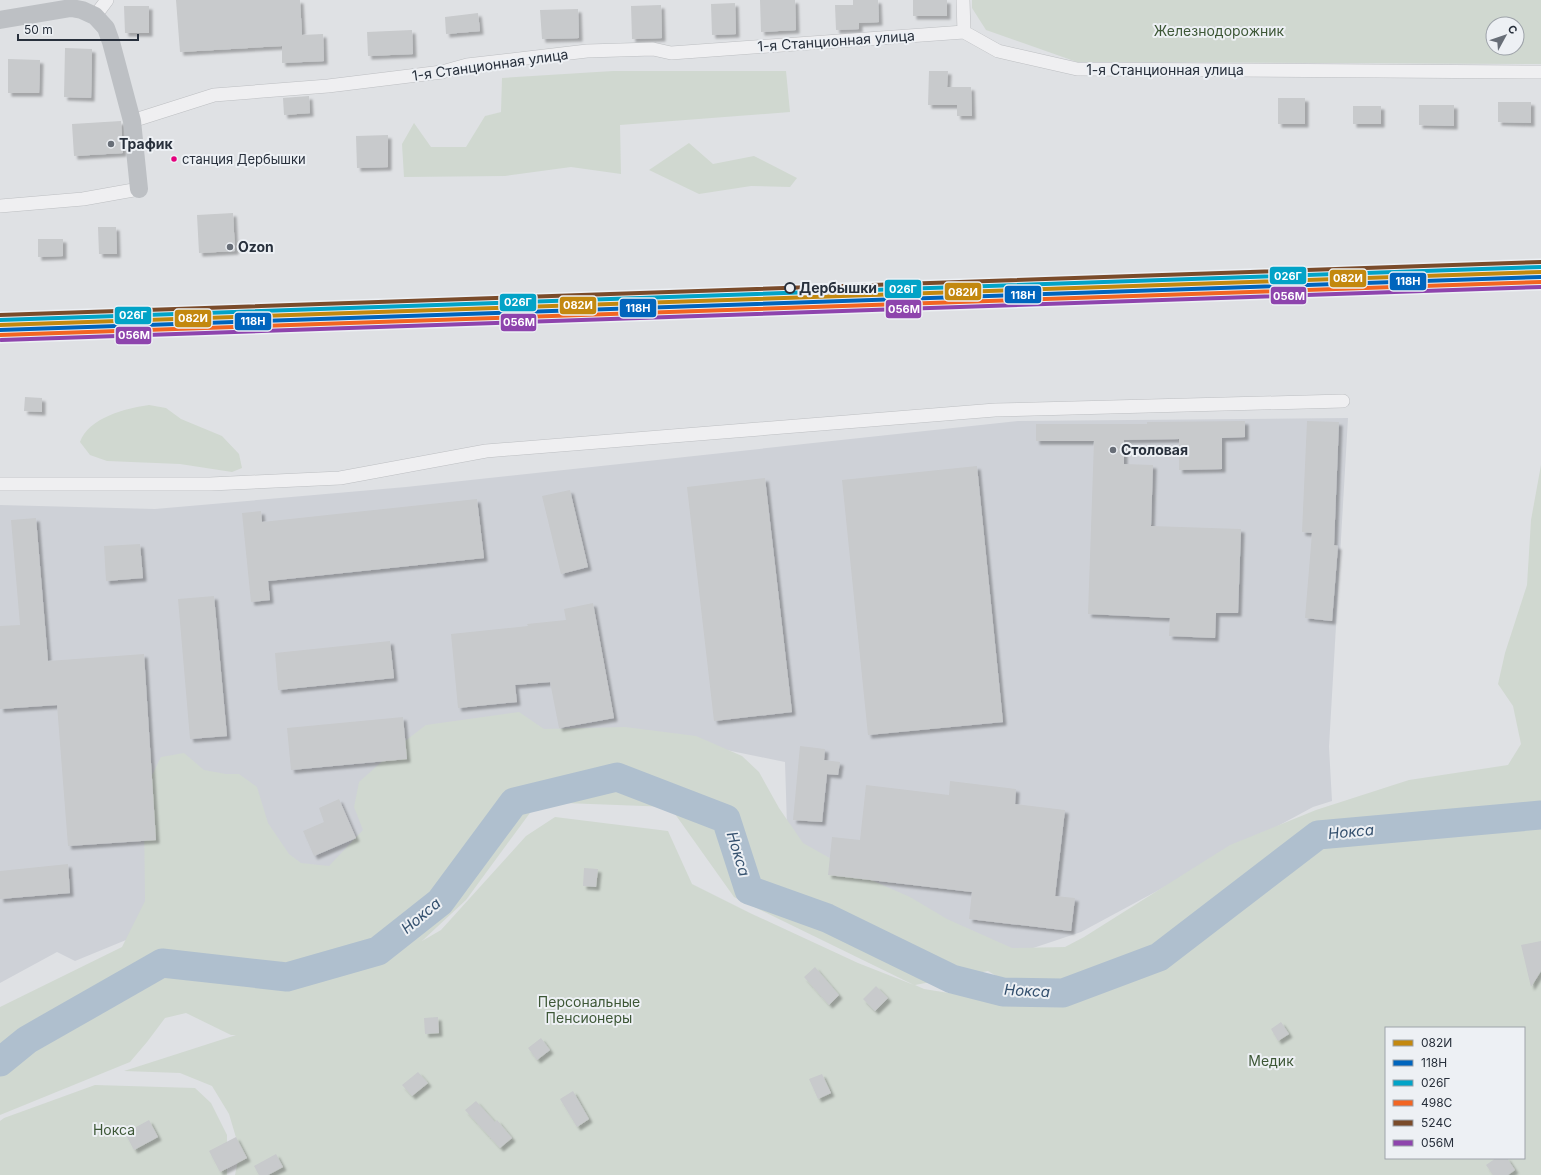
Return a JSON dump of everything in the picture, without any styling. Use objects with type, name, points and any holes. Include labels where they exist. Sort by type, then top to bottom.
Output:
[{"type":"street","points":[[95,16],[107,0]]},
{"type":"street","points":[[963,0],[964,32]]},
{"type":"street","points":[[0,20],[71,8],[82,10],[95,16],[106,28],[132,121],[139,189],[83,199],[0,206]]},
{"type":"street","name":"1-я Станционная улица","points":[[132,121],[214,95],[351,83],[442,72],[467,65],[579,52],[652,49],[671,53],[964,32],[998,51],[1077,70],[1541,72]]},
{"type":"street","points":[[0,484],[210,484],[340,478],[486,451],[987,410],[1343,401]]},
{"type":"shaded area","points":[[1348,418],[1329,747],[1332,801],[1313,807],[1081,932],[1003,958],[788,858],[785,762],[634,731],[330,873],[160,926],[75,961],[57,952],[0,983],[0,505],[155,509],[406,487],[1018,421]]},
{"type":"green space","name":"Железнодорожник","points":[[972,0],[1541,0],[1541,64],[1077,62],[986,30],[972,8]]},
{"type":"green space","points":[[613,71],[786,71],[790,112],[620,125],[621,174],[571,167],[505,176],[404,177],[402,144],[414,123],[431,147],[466,147],[485,116],[501,112],[502,78]]},
{"type":"green space","points":[[689,143],[713,164],[754,156],[797,178],[790,187],[751,186],[699,194],[649,170]]},
{"type":"green space","points":[[149,405],[166,408],[181,419],[222,436],[239,454],[242,468],[232,472],[180,464],[107,461],[90,455],[80,442],[84,434],[99,421],[119,412]]},
{"type":"green space","points":[[1541,465],[1541,1175],[235,1175],[240,1151],[229,1114],[212,1086],[180,1073],[124,1071],[236,1035],[231,1035],[186,1013],[165,1018],[130,1062],[0,1115],[0,1007],[122,947],[145,901],[144,815],[149,781],[161,757],[184,753],[204,770],[226,774],[239,774],[257,787],[268,823],[289,854],[301,863],[329,866],[363,830],[354,807],[359,782],[405,741],[426,725],[519,712],[544,729],[625,727],[696,736],[742,756],[759,772],[779,808],[803,843],[860,875],[910,897],[947,919],[1012,948],[1065,947],[1084,937],[1230,845],[1316,810],[1409,780],[1508,765],[1521,744],[1513,706],[1498,684],[1505,653],[1527,585],[1531,520]],"holes":[[[538,802],[670,807],[734,897],[914,985],[858,963],[752,914],[692,884],[668,831],[555,817],[526,836],[441,930],[422,941],[466,900]],[[988,971],[1038,1001],[1011,1003],[924,989],[915,985]]]},
{"type":"green space","name":"Нокса","points":[[95,1085],[195,1088],[211,1103],[227,1135],[227,1175],[0,1175],[0,1121],[4,1118]]},
{"type":"building","points":[[176,0],[300,0],[302,35],[323,34],[324,61],[282,63],[282,46],[180,52]]},
{"type":"building","points":[[760,0],[795,0],[796,30],[761,32]]},
{"type":"building","points":[[853,0],[878,0],[879,22],[859,23],[859,29],[836,30],[835,5],[853,5]]},
{"type":"building","points":[[913,0],[947,0],[947,16],[913,16]]},
{"type":"building","points":[[735,3],[736,34],[712,35],[711,4]]},
{"type":"building","points":[[661,5],[662,38],[632,39],[631,6]]},
{"type":"building","points":[[124,6],[149,6],[149,33],[125,33]]},
{"type":"building","points":[[578,9],[579,38],[542,39],[540,10]]},
{"type":"building","points":[[478,13],[480,31],[446,34],[445,17]]},
{"type":"building","points":[[412,30],[413,54],[368,56],[367,32]]},
{"type":"building","points":[[65,48],[92,49],[91,98],[64,97]]},
{"type":"building","points":[[8,59],[40,60],[39,93],[8,93]]},
{"type":"building","points":[[929,71],[948,71],[947,87],[971,87],[972,116],[957,116],[957,105],[928,105]]},
{"type":"building","points":[[309,96],[310,113],[284,115],[283,98]]},
{"type":"building","points":[[1278,98],[1305,98],[1305,124],[1278,124]]},
{"type":"building","points":[[1498,102],[1531,102],[1531,123],[1498,122]]},
{"type":"building","points":[[1419,105],[1454,105],[1454,126],[1419,125]]},
{"type":"building","points":[[1353,106],[1381,106],[1381,124],[1353,124]]},
{"type":"building","points":[[121,121],[123,153],[74,156],[72,124]]},
{"type":"building","points":[[388,135],[388,167],[357,168],[356,136]]},
{"type":"building","points":[[233,213],[235,251],[199,253],[197,215]]},
{"type":"building","points":[[98,227],[116,227],[117,254],[99,254]]},
{"type":"building","points":[[38,239],[63,239],[63,256],[38,257]]},
{"type":"building","points":[[25,397],[42,398],[42,412],[24,411]]},
{"type":"building","points":[[1245,421],[1245,437],[1222,438],[1222,469],[1179,470],[1179,439],[1124,440],[1124,464],[1153,465],[1151,526],[1241,529],[1238,613],[1216,613],[1215,638],[1169,636],[1170,618],[1088,614],[1094,441],[1036,441],[1036,424],[1147,424],[1147,422]]},
{"type":"building","points":[[1307,421],[1339,422],[1334,545],[1338,546],[1332,621],[1305,618],[1312,533],[1302,532]]},
{"type":"building","points":[[977,466],[1003,722],[868,735],[842,480]]},
{"type":"building","points":[[765,478],[792,712],[714,721],[687,487]]},
{"type":"building","points":[[570,490],[588,567],[561,574],[542,496]]},
{"type":"building","points":[[477,499],[484,558],[268,581],[270,600],[251,602],[242,513],[261,511],[262,522]]},
{"type":"building","points":[[36,518],[48,661],[144,654],[156,840],[68,846],[57,705],[0,709],[0,626],[20,625],[11,520]]},
{"type":"building","points":[[140,544],[143,578],[106,581],[104,546]]},
{"type":"building","points":[[214,596],[227,736],[190,739],[178,599]]},
{"type":"building","points":[[593,603],[614,718],[559,728],[550,682],[515,685],[517,702],[458,708],[451,634],[528,626],[527,624],[566,620],[564,609]]},
{"type":"building","points":[[390,641],[394,678],[278,690],[275,653]]},
{"type":"building","points":[[403,717],[407,759],[291,770],[287,728]]},
{"type":"building","points":[[800,746],[825,749],[824,760],[840,762],[838,775],[827,774],[822,822],[793,820]]},
{"type":"building","points":[[950,781],[1016,789],[1015,804],[1065,810],[1055,896],[1075,898],[1071,931],[969,919],[972,892],[828,875],[832,837],[860,840],[866,785],[949,795]]},
{"type":"building","points":[[339,799],[356,838],[314,856],[303,831],[324,822],[319,808]]},
{"type":"building","points":[[68,864],[70,893],[0,899],[0,871]]},
{"type":"building","points":[[584,868],[598,869],[596,887],[583,886]]},
{"type":"building","points":[[1541,941],[1541,971],[1531,987],[1521,945]]},
{"type":"building","points":[[815,967],[839,995],[829,1005],[804,977]]},
{"type":"building","points":[[876,986],[888,998],[875,1011],[863,999]]},
{"type":"building","points":[[438,1017],[439,1033],[425,1034],[424,1018]]},
{"type":"building","points":[[1281,1022],[1289,1034],[1278,1041],[1271,1029]]},
{"type":"building","points":[[541,1038],[550,1050],[537,1060],[528,1048]]},
{"type":"building","points":[[418,1072],[428,1083],[412,1096],[402,1085]]},
{"type":"building","points":[[822,1074],[831,1093],[818,1099],[809,1079]]},
{"type":"building","points":[[573,1091],[589,1119],[577,1127],[560,1099]]},
{"type":"building","points":[[476,1101],[495,1122],[497,1120],[512,1138],[500,1148],[465,1110]]},
{"type":"building","points":[[149,1120],[158,1137],[134,1150],[125,1133]]},
{"type":"building","points":[[236,1137],[247,1158],[220,1172],[209,1151]]},
{"type":"building","points":[[276,1154],[283,1167],[268,1175],[259,1175],[254,1166]]},
{"type":"building","points":[[1495,1159],[1508,1159],[1515,1170],[1508,1175],[1493,1175],[1486,1165]]},
{"type":"waterway","name":"Нокса","points":[[0,1062],[27,1040],[162,963],[287,977],[378,951],[440,902],[514,802],[617,777],[726,819],[749,890],[827,918],[952,979],[1003,992],[1063,993],[1159,957],[1318,835],[1541,815]]},
{"type":"transit line","name":"524С","points":[[0,315],[1541,262]]},
{"type":"transit line","name":"026Г","points":[[0,320],[1541,267]]},
{"type":"transit line","name":"082И","points":[[0,325],[1541,272]]},
{"type":"transit line","name":"118Н","points":[[0,330],[1541,277]]},
{"type":"transit line","name":"498С","points":[[0,335],[1541,282]]},
{"type":"transit line","name":"056М","points":[[1,340],[1541,287]]},
{"type":"place","name":"Трафик","points":[[111,144]]},
{"type":"place","name":"станция Дербышки","points":[[174,159]]},
{"type":"place","name":"Ozon","points":[[230,247]]},
{"type":"place","name":"Дербышки","points":[[790,288]]},
{"type":"place","name":"Столовая","points":[[1113,450]]},
{"type":"park label","name":"Персональные Пенсионеры","points":[[589,1010]]},
{"type":"park label","name":"Медик","points":[[1271,1061]]}]
